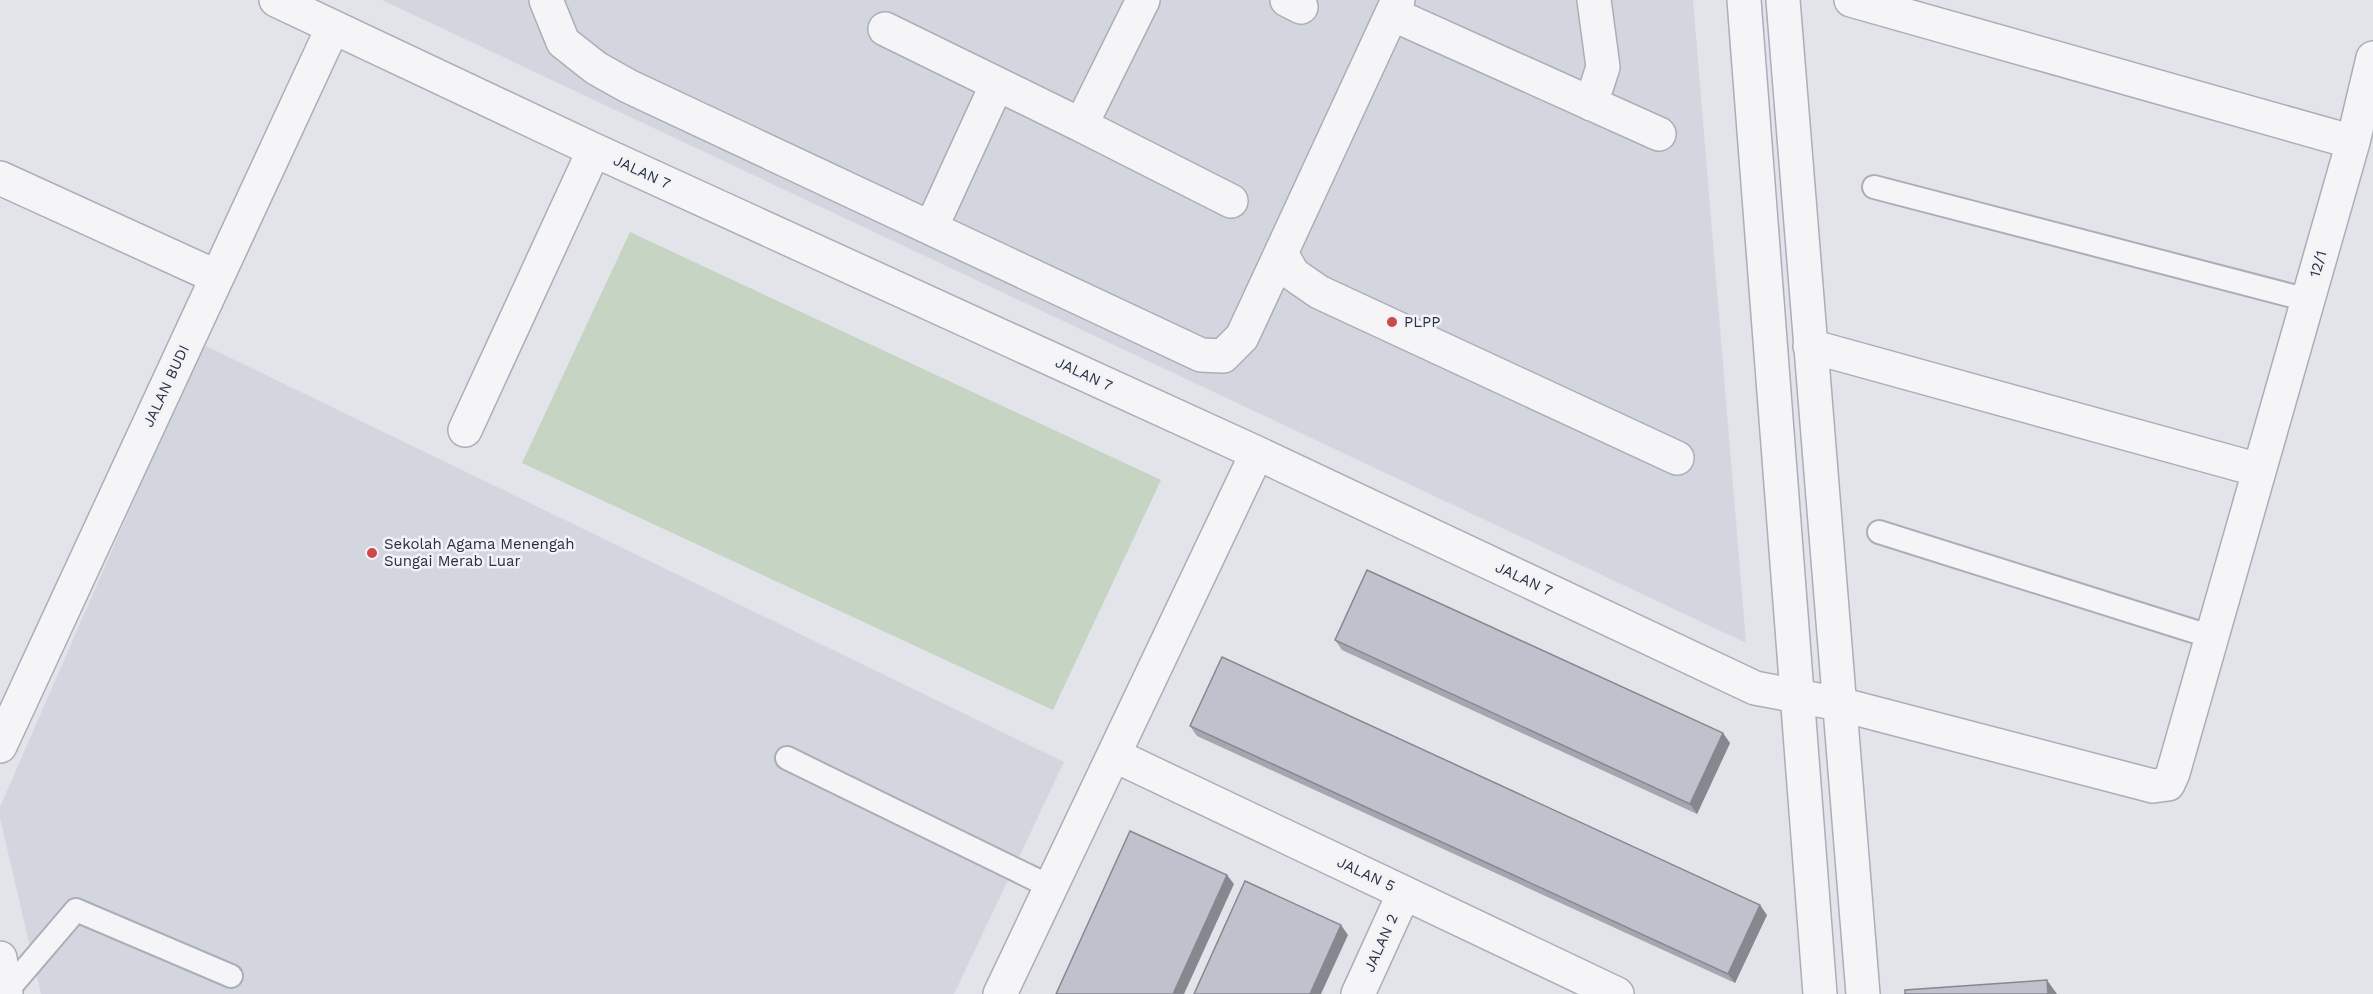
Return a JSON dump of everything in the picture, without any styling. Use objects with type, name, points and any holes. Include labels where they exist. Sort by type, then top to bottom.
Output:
[{"type":"street","name":"JALAN 7","points":[[276,0],[594,150],[1257,453],[1755,688],[1839,704],[2153,786],[2168,784],[2212,637]]},
{"type":"street","points":[[546,0],[563,42],[596,68],[628,86],[1201,355],[1223,356],[1242,337],[1395,7],[1591,104],[1659,134]]},
{"type":"street","points":[[1081,125],[1143,0]]},
{"type":"street","points":[[1591,104],[1603,67],[1594,0]]},
{"type":"street","points":[[1744,0],[1820,994]]},
{"type":"street","points":[[1783,0],[1863,994]]},
{"type":"street","points":[[1851,0],[2353,142]]},
{"type":"street","name":"JALAN BUDI","points":[[0,746],[333,27]]},
{"type":"street","points":[[885,28],[1231,201]]},
{"type":"street","name":"12/1","points":[[2212,637],[2353,142],[2373,58]]},
{"type":"street","points":[[931,228],[997,84]]},
{"type":"street","points":[[465,430],[594,150]]},
{"type":"street","points":[[0,178],[217,277]]},
{"type":"street","points":[[1281,253],[1293,274],[1319,292],[1677,458]]},
{"type":"street","points":[[1810,346],[2259,470]]},
{"type":"street","points":[[1000,994],[1257,453]]},
{"type":"street","name":"JALAN 5","points":[[1114,755],[1617,994]]},
{"type":"street","name":"JALAN 2","points":[[1359,994],[1404,893]]},
{"type":"street","points":[[0,958],[6,993]]},
{"type":"lane","points":[[1874,187],[2308,300]]},
{"type":"lane","points":[[1879,532],[2212,637]]},
{"type":"lane","points":[[788,758],[1051,887]]},
{"type":"lane","points":[[6,993],[76,910],[231,976]]},
{"type":"shaded area","name":"PLPP","points":[[382,0],[1693,0],[1746,643]]},
{"type":"shaded area","name":"Sekolah Agama Menengah Sungai Merab Luar","points":[[202,344],[1064,762],[954,994],[41,994],[0,818],[0,807]]},
{"type":"green space","points":[[630,232],[1161,480],[1053,710],[522,463]]},
{"type":"building","points":[[1367,570],[1723,733],[1690,804],[1335,640]]},
{"type":"building","points":[[1222,657],[1760,905],[1728,974],[1190,726]]},
{"type":"building","points":[[1130,831],[1227,875],[1173,994],[1056,994]]},
{"type":"building","points":[[1245,881],[1341,925],[1310,994],[1194,994]]},
{"type":"building","points":[[2047,980],[2048,994],[1905,994],[1905,990]]},
{"type":"place","name":"PLPP","points":[[1392,322]]},
{"type":"place","name":"Sekolah Agama Menengah Sungai Merab Luar","points":[[372,553]]}]
